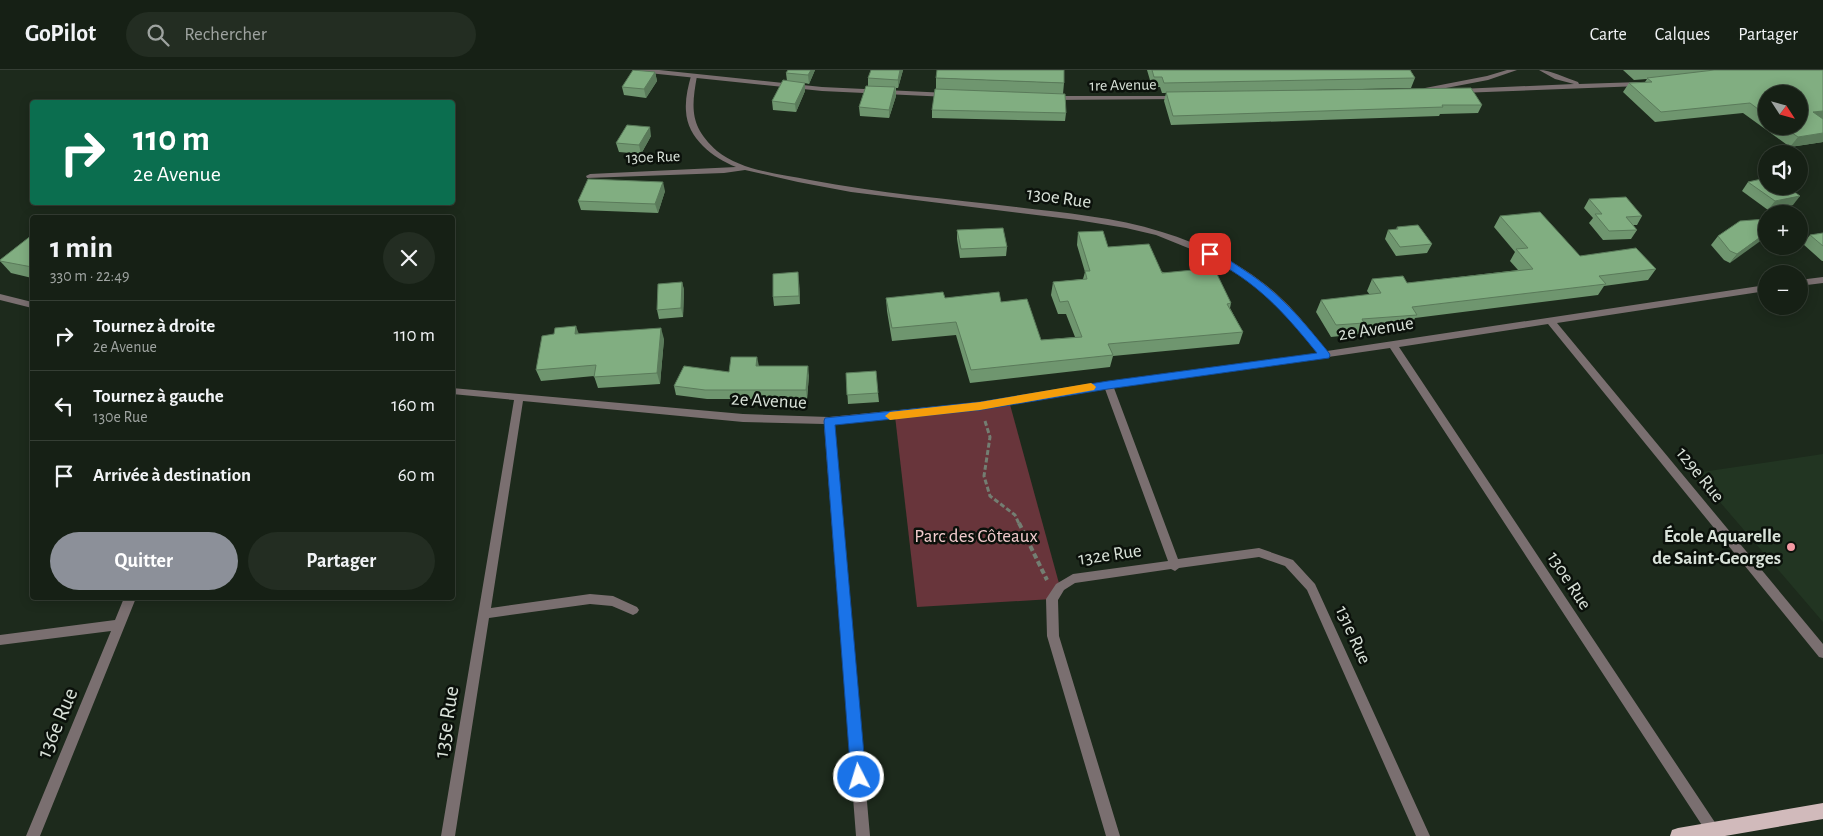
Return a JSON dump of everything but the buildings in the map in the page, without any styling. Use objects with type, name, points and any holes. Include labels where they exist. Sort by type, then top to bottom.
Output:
[{"type":"main road","points":[[1678,836],[1715,833],[1823,812]]},
{"type":"street","points":[[639,70],[822,89],[959,96]]},
{"type":"street","points":[[1514,70],[1488,78],[1416,92],[1650,83]]},
{"type":"street","points":[[1542,70],[1557,78],[1587,86]]},
{"type":"street","name":"130e Rue","points":[[694,76],[688,111],[693,128],[708,147],[727,161],[832,186],[896,196],[1056,215],[1142,229],[1210,254],[1226,262],[1265,288],[1288,310],[1325,355]]},
{"type":"street","name":"1re Avenue","points":[[1043,98],[1185,98]]},
{"type":"street","name":"130e Rue","points":[[590,176],[724,171],[747,167]]},
{"type":"street","points":[[1808,282],[1823,280]]},
{"type":"street","name":"2e Avenue","points":[[455,391],[743,418],[829,421],[980,406],[1108,385],[1325,355],[1758,289]]},
{"type":"street","points":[[0,297],[30,304]]},
{"type":"street","name":"129e Rue","points":[[1550,320],[1823,653]]},
{"type":"street","name":"130e Rue","points":[[1392,344],[1715,833]]},
{"type":"street","name":"132e Rue","points":[[1056,593],[1060,587],[1073,579],[1174,566],[1108,385]]},
{"type":"street","name":"135e Rue","points":[[448,836],[519,398]]},
{"type":"street","points":[[829,421],[864,836]]},
{"type":"street","name":"131e Rue","points":[[1174,566],[1259,552],[1289,563],[1300,574],[1311,587],[1423,836]]},
{"type":"street","points":[[1056,593],[1052,599],[1053,636],[1112,836]]},
{"type":"street","points":[[484,614],[590,599],[613,600],[633,610]]},
{"type":"street","name":"136e Rue","points":[[33,836],[129,600]]},
{"type":"street","points":[[0,640],[119,625]]},
{"type":"path","points":[[980,406],[990,437],[984,476],[990,496],[1015,515],[1040,568],[1056,593]]},
{"type":"shaded area","name":"École Aquarelle de Saint-Georges","points":[[1823,454],[1823,622],[1695,473]]},
{"type":"green space","name":"Parc des Côteaux","points":[[1009,401],[1060,587],[1052,599],[917,607],[895,416]]},
{"type":"slow traffic","points":[[890,416],[980,406],[1091,387]]},
{"type":"place","name":"École Aquarelle de Saint-Georges","points":[[1791,547]]},
{"type":"route","points":[[859,777],[829,421],[980,406],[1108,385],[1325,355],[1288,310],[1265,288],[1226,262],[1210,254]]}]
